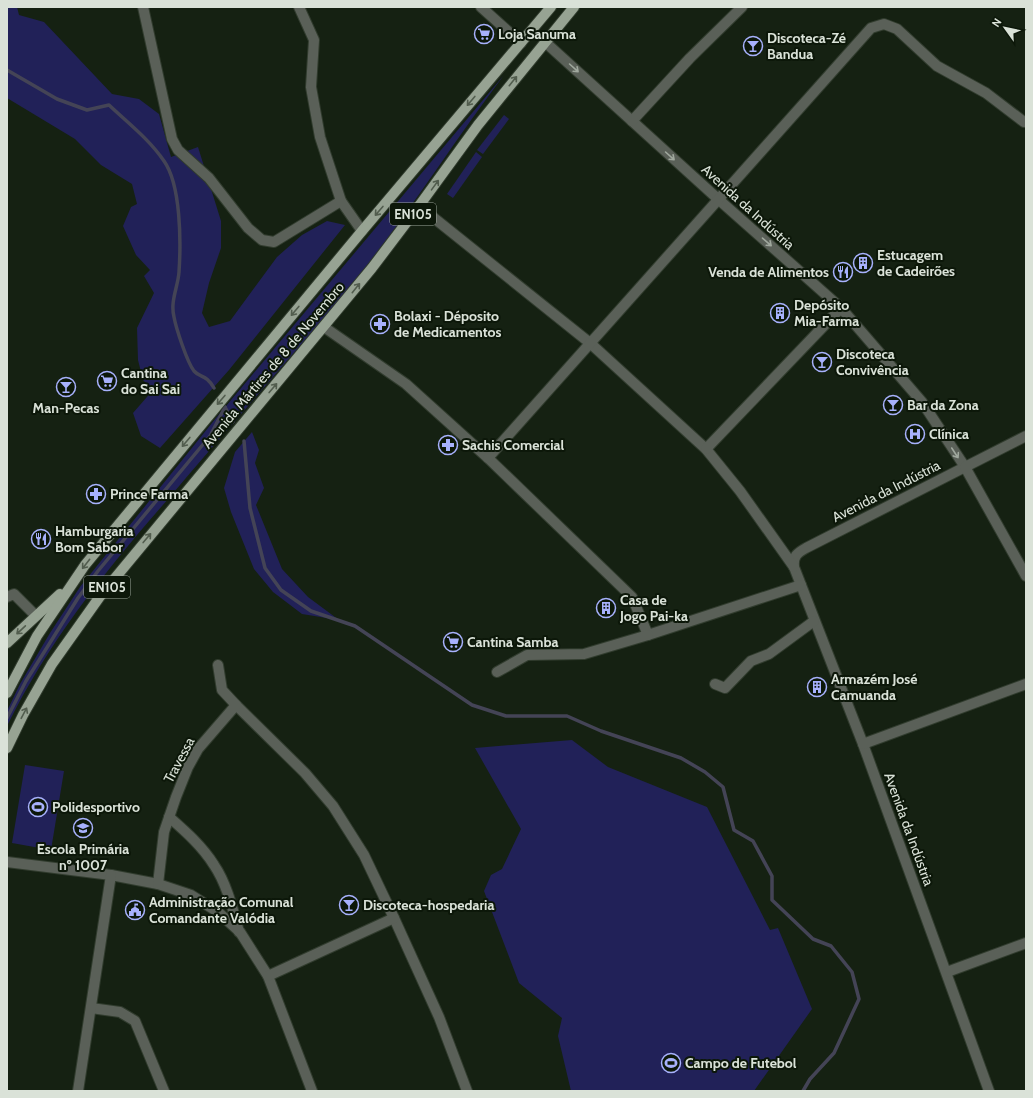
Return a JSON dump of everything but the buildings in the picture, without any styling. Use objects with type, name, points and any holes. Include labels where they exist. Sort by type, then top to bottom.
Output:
[{"type":"main road","name":"Avenida Mártires de 8 de Novembro","points":[[7,693],[37,636],[71,584],[211,412],[551,7]]},
{"type":"main road","name":"Avenida Mártires de 8 de Novembro","points":[[7,748],[32,698],[81,622],[121,569],[324,327],[420,206],[478,125],[574,7]]},
{"type":"main road","points":[[7,643],[71,584]]},
{"type":"street","points":[[143,7],[172,139],[178,150],[209,178],[248,228],[262,240],[274,242],[341,201]]},
{"type":"street","points":[[299,7],[314,40],[311,87],[320,137],[341,201],[362,231]]},
{"type":"street","points":[[481,7],[521,43]]},
{"type":"street","points":[[632,121],[690,58],[742,7]]},
{"type":"street","points":[[488,458],[871,28],[884,24],[897,29],[937,66],[986,93],[1024,122]]},
{"type":"street","name":"Avenida da Indústria","points":[[545,42],[841,308],[922,402],[965,467],[806,548],[797,553],[793,560],[794,567],[814,621],[863,744],[990,1091]]},
{"type":"street","points":[[420,206],[590,342],[706,449],[740,490],[794,567]]},
{"type":"street","points":[[706,449],[841,308]]},
{"type":"street","points":[[324,327],[406,384],[488,458],[632,598],[648,635]]},
{"type":"street","points":[[1026,436],[965,467],[1026,576]]},
{"type":"street","points":[[497,672],[527,655],[584,654],[648,635],[801,585]]},
{"type":"street","points":[[7,597],[14,594],[36,616]]},
{"type":"street","points":[[716,684],[725,688],[751,661],[769,654],[814,621]]},
{"type":"street","points":[[218,665],[222,690],[305,772],[333,806],[364,855],[439,1017],[467,1091]]},
{"type":"street","points":[[863,744],[1026,684]]},
{"type":"street","name":"Travessa","points":[[158,884],[164,832],[180,785],[198,749],[236,705]]},
{"type":"street","points":[[169,817],[194,839],[215,865],[229,896],[240,932]]},
{"type":"street","points":[[7,862],[111,875],[158,884],[191,895],[218,912],[240,932],[268,976],[312,1091]]},
{"type":"street","points":[[78,1091],[111,875]]},
{"type":"street","points":[[268,976],[394,918]]},
{"type":"street","points":[[947,972],[1026,943]]},
{"type":"street","points":[[91,1008],[120,1012],[136,1022],[164,1091]]},
{"type":"shaded area","points":[[7,7],[17,7],[19,15],[44,22],[112,94],[139,99],[159,114],[171,157],[198,147],[221,221],[221,248],[209,283],[202,313],[209,327],[230,321],[277,257],[302,235],[327,221],[345,225],[229,370],[160,448],[141,436],[133,413],[153,390],[143,380],[138,360],[137,328],[154,293],[144,276],[150,270],[136,255],[123,226],[131,207],[137,204],[132,184],[101,165],[75,139],[7,98]]},
{"type":"shaded area","points":[[504,75],[378,251],[356,279],[123,552],[80,606],[42,664],[7,726],[7,711],[20,684],[50,633],[80,587],[216,418]]},
{"type":"shaded area","points":[[504,115],[509,119],[483,154],[477,150]]},
{"type":"shaded area","points":[[476,152],[482,157],[453,198],[447,194]]},
{"type":"shaded area","points":[[252,432],[259,450],[255,463],[264,488],[256,505],[282,569],[308,597],[339,620],[302,614],[273,592],[254,569],[231,512],[224,488],[235,452]]},
{"type":"shaded area","points":[[572,740],[608,767],[707,807],[770,930],[778,928],[812,1009],[754,1091],[571,1091],[558,1036],[562,1018],[519,983],[484,891],[491,875],[502,869],[521,829],[475,748]]},
{"type":"shaded area","name":"Polidesportivo","points":[[25,765],[64,771],[51,850],[12,843]]},
{"type":"waterway","points":[[7,70],[57,99],[87,110],[109,105],[145,138],[164,161],[170,171],[174,184],[179,214],[180,260],[173,305],[174,317],[182,345],[191,367],[196,373],[206,378],[214,388]]},
{"type":"waterway","points":[[225,407],[233,422]]},
{"type":"waterway","points":[[7,718],[26,681],[78,598],[98,571],[210,436],[225,407]]},
{"type":"waterway","points":[[244,441],[250,508],[265,568],[281,590],[311,611],[355,626],[472,705],[506,716],[567,716],[601,731],[681,758],[705,772],[723,787],[734,830],[753,841],[772,876],[772,900],[813,939],[831,946],[852,972],[859,999],[834,1053],[810,1079],[803,1091]]},
{"type":"place","name":"Loja Sanuma","points":[[484,34]]},
{"type":"place","name":"Discoteca-Zé Bandua","points":[[753,46]]},
{"type":"place","name":"Estucagem de Cadeirões","points":[[863,263]]},
{"type":"place","name":"Venda de Alimentos","points":[[843,272]]},
{"type":"place","name":"Depósito Mia-Farma","points":[[780,313]]},
{"type":"place","name":"Bolaxi - Déposito de Medicamentos","points":[[380,324]]},
{"type":"place","name":"Discoteca Convivência","points":[[822,362]]},
{"type":"place","name":"Cantina do Sai Sai","points":[[107,381]]},
{"type":"place","name":"Man-Pecas","points":[[66,387]]},
{"type":"place","name":"Bar da Zona","points":[[893,405]]},
{"type":"place","name":"Clínica","points":[[915,434]]},
{"type":"place","name":"Sachis Comercial","points":[[448,445]]},
{"type":"place","name":"Prince Farma","points":[[96,494]]},
{"type":"place","name":"Hamburgaria Bom Sabor","points":[[41,539]]},
{"type":"place","name":"Casa de Jogo Pai-ka","points":[[606,608]]},
{"type":"place","name":"Cantina Samba","points":[[453,642]]},
{"type":"place","name":"Armazém José Camuanda","points":[[817,687]]},
{"type":"place","name":"Polidesportivo","points":[[38,807]]},
{"type":"place","name":"Escola Primária nº 1007","points":[[83,828]]},
{"type":"place","name":"Discoteca-hospedaria","points":[[349,905]]},
{"type":"place","name":"Administração Comunal Comandante Valódia","points":[[135,910]]},
{"type":"place","name":"Campo de Futebol","points":[[671,1063]]}]
